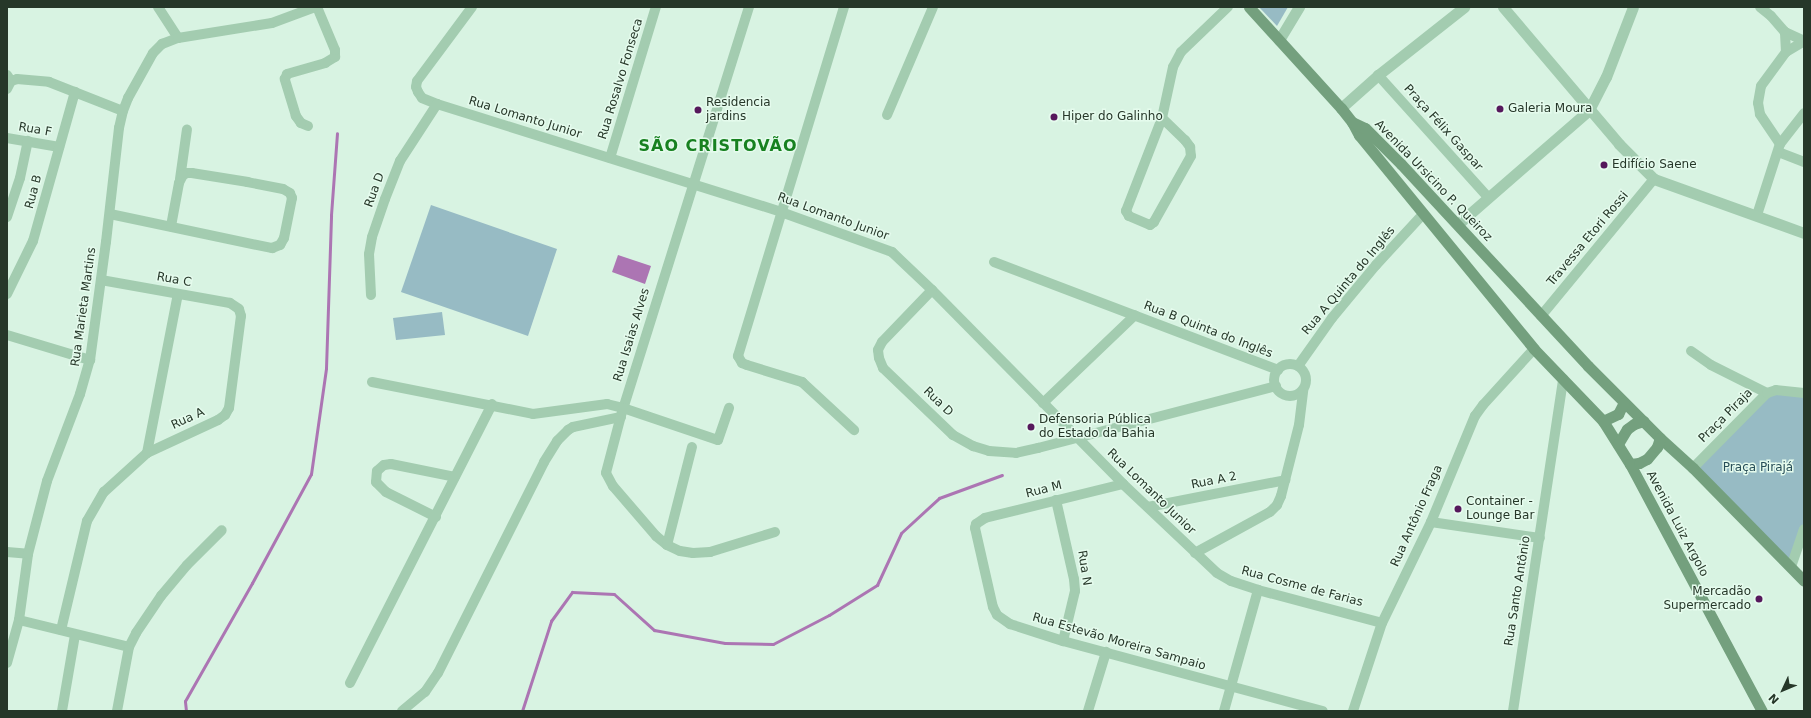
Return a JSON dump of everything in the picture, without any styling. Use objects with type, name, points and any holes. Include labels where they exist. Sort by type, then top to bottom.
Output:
[{"type":"main road","points":[[1249,7],[1352,122]]},
{"type":"main road","name":"Avenida Ursicino P. Queiroz","points":[[1352,122],[1359,135],[1534,349],[1603,422],[1627,459]]},
{"type":"main road","name":"Avenida Ursicino P. Queiroz","points":[[1352,122],[1365,128],[1380,142],[1458,224],[1541,316],[1624,402],[1693,468],[1804,581]]},
{"type":"main road","points":[[1603,422],[1618,414],[1624,402]]},
{"type":"main road","points":[[1618,444],[1627,429],[1634,424],[1644,421]]},
{"type":"main road","points":[[1627,459],[1639,463],[1647,459],[1657,447],[1660,438]]},
{"type":"main road","name":"Avenida Luiz Argolo","points":[[1627,459],[1762,711]]},
{"type":"street","points":[[158,7],[178,38]]},
{"type":"street","points":[[308,126],[301,123],[296,116],[285,78],[287,74],[325,63],[335,58],[335,50],[316,7]]},
{"type":"street","name":"Rua Marieta Martins","points":[[7,663],[18,620],[28,554],[47,481],[80,394],[90,360],[110,214],[117,142],[122,111],[136,82],[156,49],[162,44],[178,38],[272,23],[316,7]]},
{"type":"street","name":"Rua Lomanto Junior","points":[[472,7],[418,81],[416,86],[422,98],[692,185],[781,212],[892,252],[932,290],[1123,484],[1217,573]]},
{"type":"street","name":"Rua Rosalvo Fonseca","points":[[610,158],[656,7]]},
{"type":"street","name":"Rua Isaias Alves","points":[[749,7],[622,412],[606,473],[608,479],[656,536],[667,545],[680,551],[693,553],[710,552],[775,532]]},
{"type":"street","points":[[844,7],[738,356],[742,363],[746,365],[802,382],[854,430]]},
{"type":"street","points":[[887,115],[933,7]]},
{"type":"street","points":[[1162,118],[1185,140],[1190,147],[1191,156],[1154,222],[1150,225],[1129,216],[1126,211],[1162,118],[1173,67],[1181,52],[1228,7]]},
{"type":"street","points":[[1279,40],[1299,7]]},
{"type":"street","points":[[1341,108],[1378,75],[1464,7]]},
{"type":"street","points":[[1503,7],[1589,110],[1619,144],[1654,179],[1804,233]]},
{"type":"street","points":[[1458,224],[1589,110],[1606,77],[1634,7]]},
{"type":"street","points":[[1760,7],[1771,16],[1785,32],[1804,41]]},
{"type":"street","points":[[1785,32],[1786,52]]},
{"type":"street","points":[[1804,41],[1786,52],[1761,86],[1758,103],[1760,114],[1779,148],[1804,162]]},
{"type":"street","name":"Praça Félix Gaspar","points":[[1378,75],[1488,197]]},
{"type":"street","points":[[8,82],[17,79],[43,81],[57,84],[122,111]]},
{"type":"street","name":"Rua B","points":[[7,294],[33,241],[75,92]]},
{"type":"street","name":"Rua D","points":[[371,296],[369,254],[372,237],[387,192],[400,161],[437,104]]},
{"type":"street","points":[[1757,215],[1779,148],[1804,113]]},
{"type":"street","points":[[171,226],[180,179],[187,129]]},
{"type":"street","name":"Rua F","points":[[7,138],[59,147]]},
{"type":"street","points":[[7,217],[20,178],[28,141]]},
{"type":"street","points":[[110,214],[272,248],[280,245],[284,238],[292,198],[287,192],[248,182],[192,172],[187,173],[180,179]]},
{"type":"street","name":"Travessa Etori Rossi","points":[[1541,316],[1654,179]]},
{"type":"street","name":"Rua A Quinta do Inglês","points":[[1298,366],[1332,318],[1423,214]]},
{"type":"street","points":[[994,262],[1135,315]]},
{"type":"street","name":"Rua C","points":[[101,280],[230,303],[239,310]]},
{"type":"street","name":"Rua D","points":[[932,290],[882,342],[878,350],[883,368],[953,435],[973,446],[989,451],[1016,452],[1076,436]]},
{"type":"street","points":[[147,453],[178,294]]},
{"type":"street","name":"Rua A","points":[[61,630],[87,521],[104,492],[147,453],[225,415],[229,408],[241,316],[239,310]]},
{"type":"street","name":"Rua B Quinta do Inglês","points":[[1044,403],[1135,315],[1278,370]]},
{"type":"street","points":[[7,335],[90,360]]},
{"type":"street","name":"Rua Antônio Fraga","points":[[1353,711],[1382,623],[1431,522],[1475,416],[1483,405],[1534,349]]},
{"type":"street","points":[[1692,351],[1711,365],[1767,393]]},
{"type":"street","points":[[1195,552],[1270,512],[1277,505],[1281,496],[1299,425],[1303,390],[1306,380],[1302,370],[1298,366],[1287,365],[1278,370],[1275,375],[1276,386],[1279,391],[1288,396],[1299,394],[1303,390]]},
{"type":"street","name":"Rua Santo Antônio","points":[[1513,711],[1563,379]]},
{"type":"street","points":[[372,382],[492,404],[533,414],[607,404],[622,412],[718,440],[729,408]]},
{"type":"street","points":[[1076,436],[1276,386]]},
{"type":"street","name":"Praça Piraja","points":[[1693,468],[1767,393],[1776,390],[1804,393]]},
{"type":"street","points":[[350,683],[436,517],[492,404]]},
{"type":"street","points":[[402,711],[425,692],[438,673],[544,462],[557,441],[573,427],[622,412]]},
{"type":"street","points":[[667,545],[692,447]]},
{"type":"street","points":[[436,517],[386,492],[376,482],[376,471],[384,465],[391,464],[455,477]]},
{"type":"street","name":"Rua A 2","points":[[1148,507],[1285,480]]},
{"type":"street","name":"Rua M","points":[[975,528],[976,524],[984,518],[1123,484]]},
{"type":"street","name":"Rua N","points":[[1056,500],[1074,579],[1075,591],[1063,641]]},
{"type":"street","points":[[1431,522],[1540,538]]},
{"type":"street","name":"Rua Estevão Moreira Sampaio","points":[[975,528],[993,607],[997,615],[1010,624],[1063,641],[1323,711]]},
{"type":"street","points":[[1791,567],[1804,529]]},
{"type":"street","points":[[117,711],[129,647],[136,633],[161,596],[187,565],[222,530]]},
{"type":"street","points":[[7,552],[28,554]]},
{"type":"street","name":"Rua Cosme de Farias","points":[[1217,573],[1231,581],[1258,590],[1382,623]]},
{"type":"street","points":[[1224,711],[1258,590]]},
{"type":"street","points":[[18,620],[129,647]]},
{"type":"street","points":[[62,711],[75,635]]},
{"type":"street","points":[[1088,711],[1106,652]]},
{"type":"green space","points":[[1259,7],[1288,7],[1277,26]]},
{"type":"green space","points":[[431,205],[557,249],[528,336],[401,292]]},
{"type":"green space","points":[[442,312],[445,335],[396,340],[393,318]]},
{"type":"green space","name":"Praça Pirajá","points":[[1767,393],[1804,393],[1804,526],[1791,567],[1693,468]]},
{"type":"shaded area","points":[[618,255],[651,266],[645,284],[612,272]]},
{"type":"waterway","points":[[186,711],[185,701],[252,583],[311,474],[326,368],[331,215],[337,133]]},
{"type":"waterway","points":[[522,711],[551,621],[572,592],[614,594],[654,630],[725,643],[773,644],[829,615],[877,585],[901,533],[939,498],[1002,475]]},
{"type":"place","name":"Galeria Moura","points":[[1500,109]]},
{"type":"place","name":"Residencia jardins","points":[[698,110]]},
{"type":"place","name":"Hiper do Galinho","points":[[1054,117]]},
{"type":"place","name":"Edifício Saene","points":[[1604,165]]},
{"type":"place","name":"Defensoria Pública do Estado da Bahia","points":[[1031,427]]},
{"type":"place","name":"Container - Lounge Bar","points":[[1458,509]]},
{"type":"place","name":"Mercadão Supermercado","points":[[1759,599]]},
{"type":"district","name":"SÃO CRISTOVÃO","points":[[718,146]]}]
